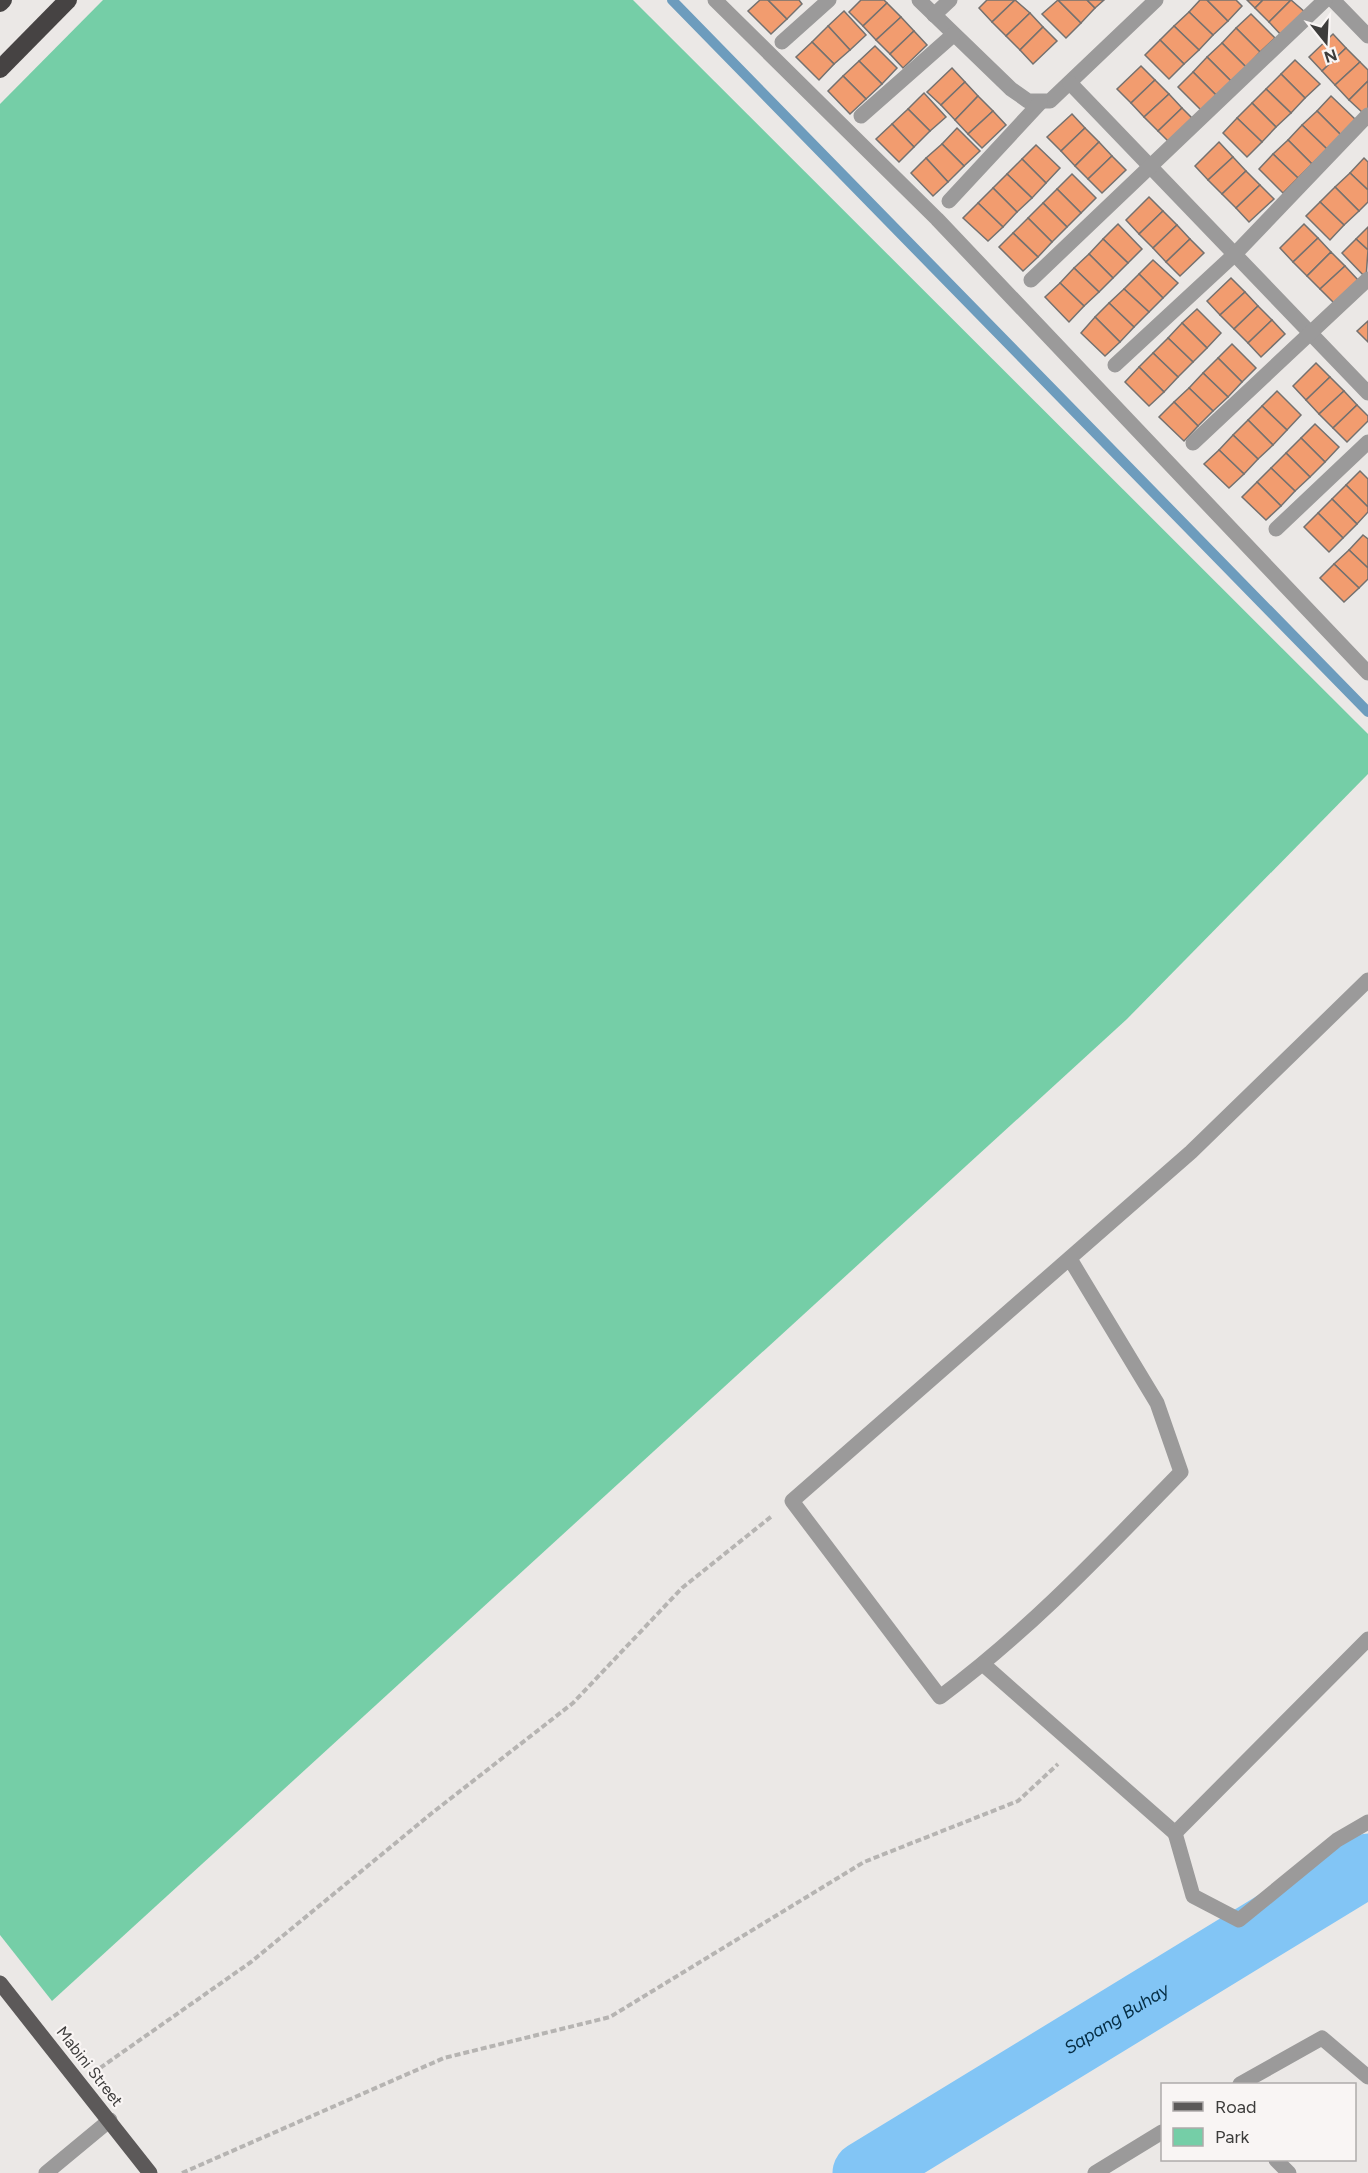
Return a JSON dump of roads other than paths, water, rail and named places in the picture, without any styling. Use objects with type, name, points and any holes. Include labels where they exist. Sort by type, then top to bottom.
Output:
[{"type":"highway","points":[[0,69],[68,0]]},
{"type":"main road","name":"Mabini Street","points":[[0,1983],[150,2173]]},
{"type":"street","points":[[715,0],[937,219],[1368,674]]},
{"type":"street","points":[[782,42],[829,0]]},
{"type":"street","points":[[919,0],[1011,89],[1028,101],[1040,103],[1050,101],[1156,0]]},
{"type":"street","points":[[934,15],[950,0]]},
{"type":"street","points":[[1031,280],[1324,0]]},
{"type":"street","points":[[1333,0],[1368,36]]},
{"type":"street","points":[[861,116],[953,35]]},
{"type":"street","points":[[1070,83],[1368,393]]},
{"type":"street","points":[[949,201],[1040,103]]},
{"type":"street","points":[[1115,365],[1235,254],[1368,115]]},
{"type":"street","points":[[1193,443],[1368,279]]},
{"type":"street","points":[[1276,530],[1368,442]]},
{"type":"street","points":[[1070,1259],[1157,1403],[1181,1472],[1066,1591],[984,1665],[940,1697],[792,1501],[1191,1152],[1368,980]]},
{"type":"street","points":[[1175,1833],[1368,1639]]},
{"type":"street","points":[[984,1665],[1175,1833],[1193,1896],[1239,1920],[1337,1840],[1368,1822]]},
{"type":"street","points":[[1243,2083],[1322,2038],[1368,2077]]},
{"type":"street","points":[[45,2173],[110,2120]]},
{"type":"street","points":[[1095,2173],[1161,2133]]},
{"type":"street","points":[[1277,2161],[1289,2173]]},
{"type":"waterway","points":[[672,0],[1368,712]]},
{"type":"waterway","name":"Sapang Buhay","points":[[864,2173],[1368,1865]]}]
